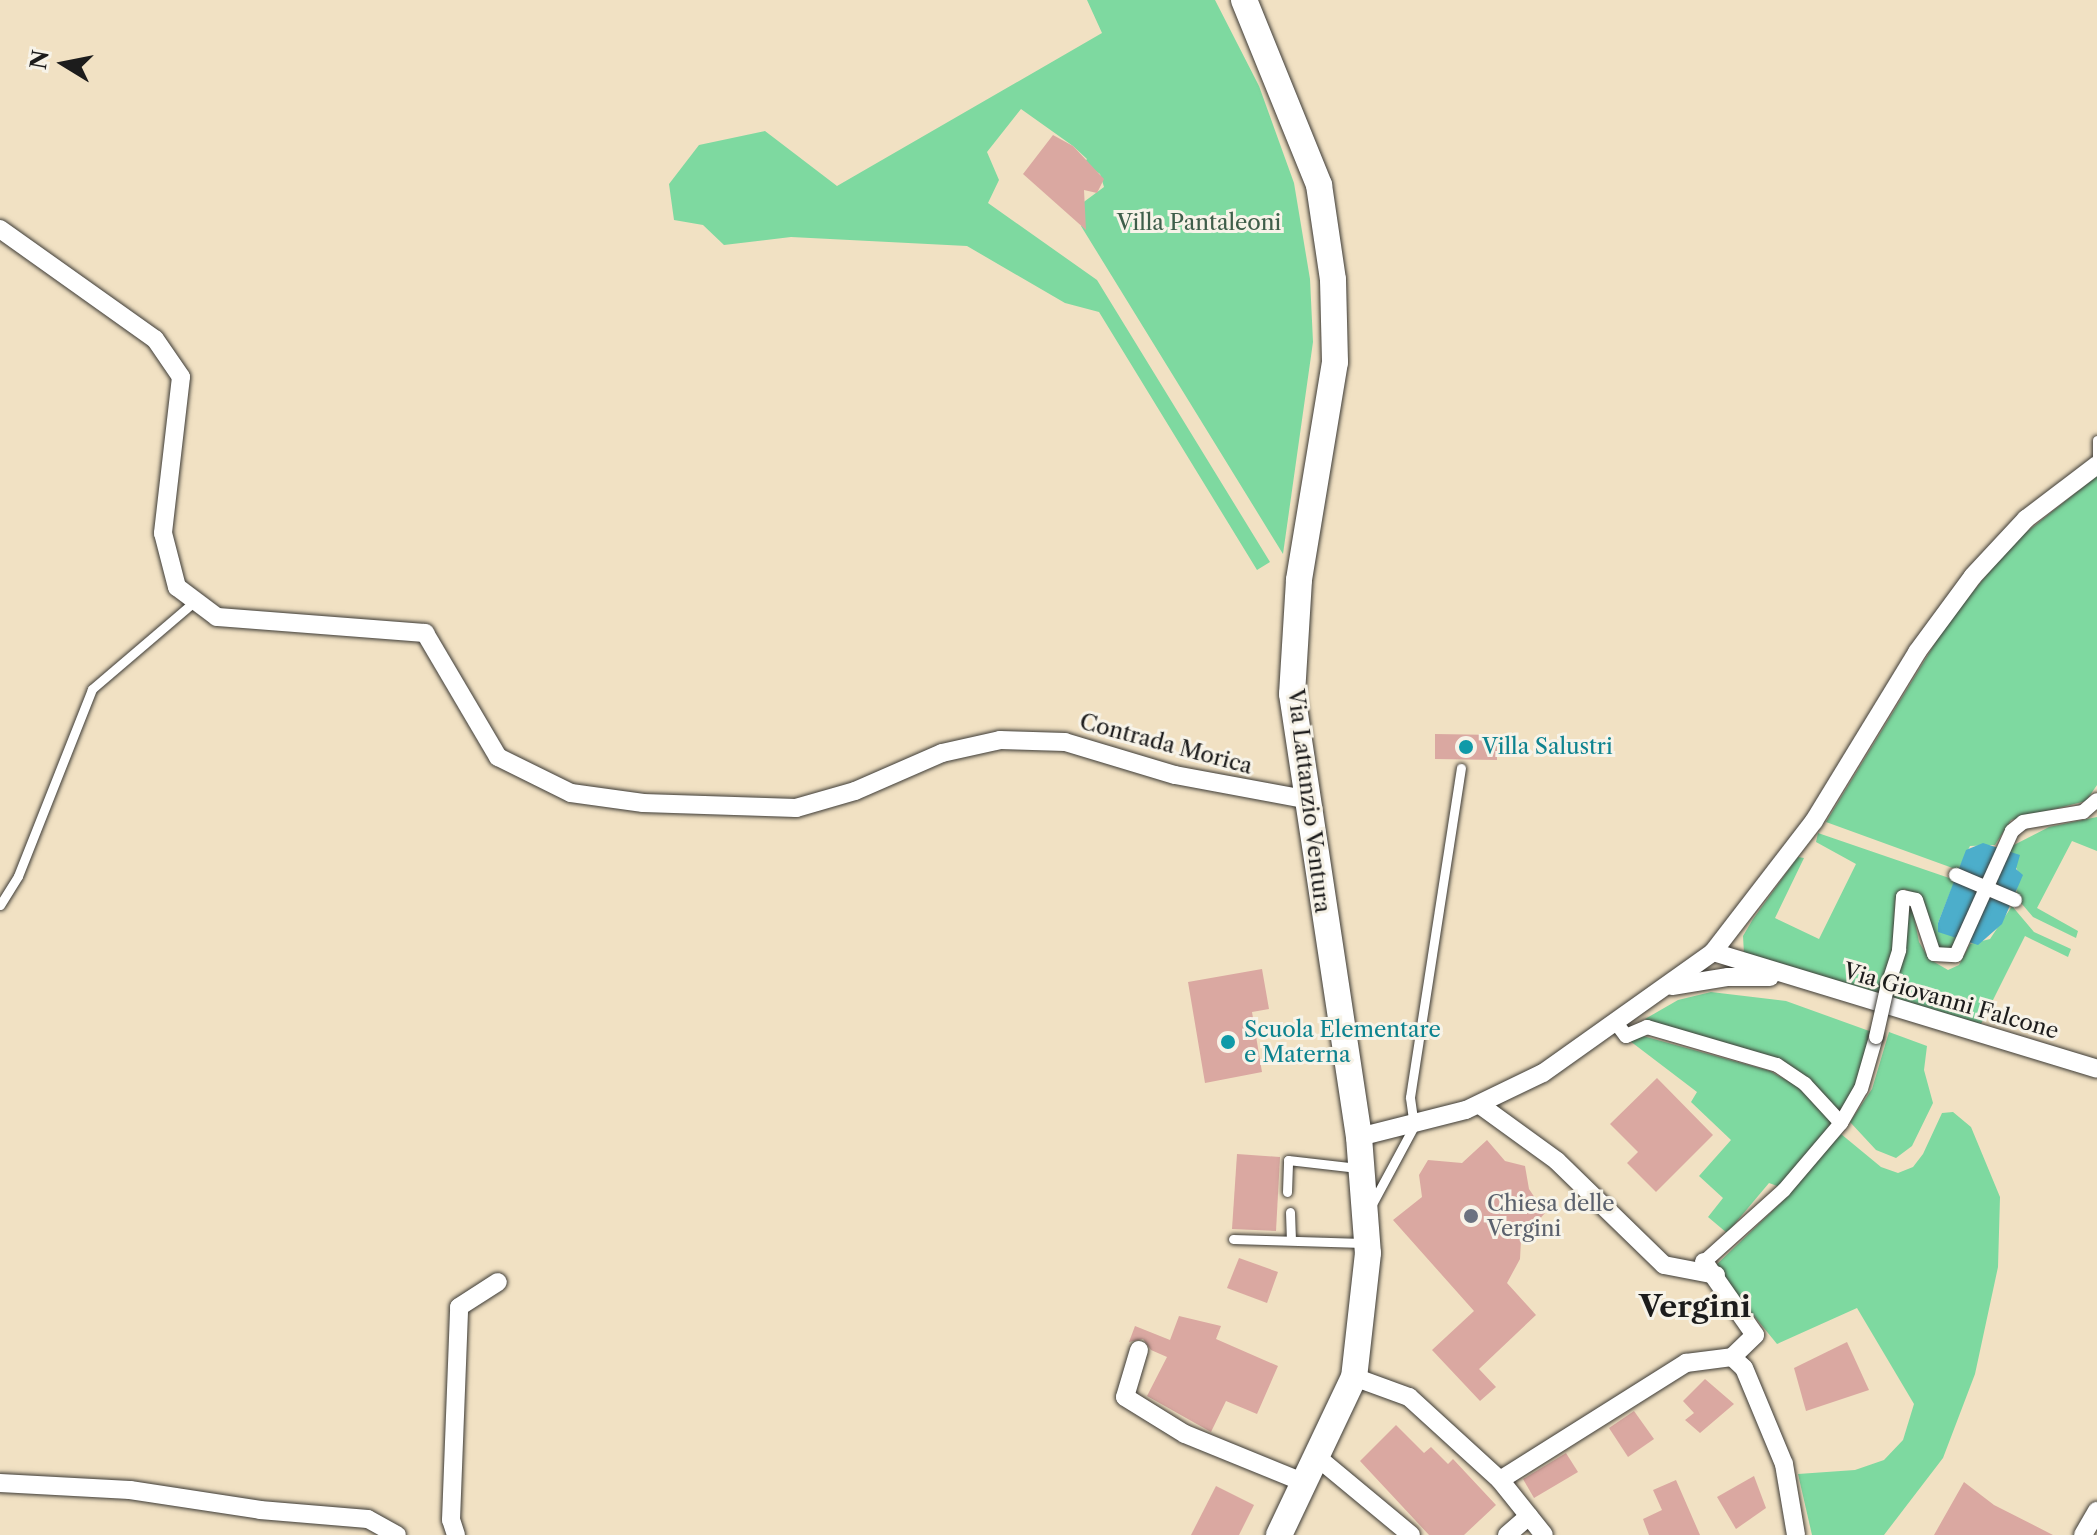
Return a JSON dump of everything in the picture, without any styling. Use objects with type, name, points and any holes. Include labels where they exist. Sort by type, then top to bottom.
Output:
[{"type":"main road","name":"Via Lattanzio Ventura","points":[[1244,0],[1319,185],[1333,280],[1335,362],[1299,580],[1292,694],[1304,799],[1359,1137],[1366,1230],[1354,1377],[1279,1535]]},
{"type":"street","points":[[0,229],[155,339],[181,377],[163,533],[177,587],[195,601]]},
{"type":"street","points":[[1359,1137],[1414,1126],[1480,1105],[1543,1073],[1617,1024],[1713,952],[1814,821],[1917,652],[1973,576],[2026,519],[2097,463]]},
{"type":"street","name":"Contrada Morica","points":[[195,601],[217,617],[425,633],[498,757],[571,793],[643,803],[796,808],[855,791],[942,753],[1000,740],[1065,742],[1175,775],[1304,799]]},
{"type":"street","points":[[1710,1268],[1841,1123],[1861,1089],[1899,950],[1903,897],[1916,900],[1934,954],[1949,958],[1963,941],[2001,847],[2023,822],[2083,812],[2097,800]]},
{"type":"street","points":[[1956,875],[2015,900]]},
{"type":"street","name":"Via Giovanni Falcone","points":[[1713,952],[1792,979],[2097,1069]]},
{"type":"street","name":"Via Giovanni Falcone","points":[[1665,988],[1728,977],[1792,979]]},
{"type":"street","points":[[1617,1024],[1626,1036],[1647,1027],[1777,1065],[1805,1084],[1841,1123]]},
{"type":"street","points":[[1480,1105],[1557,1161],[1664,1265],[1710,1268]]},
{"type":"street","points":[[1500,1480],[1686,1363],[1732,1357],[1755,1335],[1710,1268]]},
{"type":"street","points":[[456,1535],[451,1520],[459,1307],[498,1282]]},
{"type":"street","points":[[1139,1350],[1125,1397],[1185,1434],[1305,1483]]},
{"type":"street","points":[[1732,1357],[1744,1368],[1784,1464],[1796,1535]]},
{"type":"street","points":[[1354,1377],[1409,1397],[1500,1480],[1544,1535]]},
{"type":"street","points":[[1317,1457],[1411,1535]]},
{"type":"street","points":[[0,1483],[130,1490],[260,1510],[368,1519],[397,1535]]},
{"type":"street","points":[[2083,1535],[2097,1511]]},
{"type":"street","points":[[1507,1535],[1529,1516]]},
{"type":"lane","points":[[2097,440],[2097,463]]},
{"type":"lane","points":[[0,905],[18,876],[92,689],[195,601]]},
{"type":"lane","points":[[1233,1239],[1291,1240],[1366,1230],[1414,1126],[1410,1097],[1461,768]]},
{"type":"lane","points":[[1287,1192],[1288,1160],[1362,1168]]},
{"type":"lane","points":[[1290,1212],[1291,1240]]},
{"type":"green space","name":"Villa Pantaleoni","points":[[1087,0],[1215,0],[1259,86],[1294,183],[1310,279],[1313,342],[1283,554],[1081,226],[1085,217],[1081,204],[1104,187],[1100,174],[1084,163],[1087,159],[1073,146],[1021,109],[987,152],[999,180],[988,203],[1097,280],[1270,562],[1257,570],[1099,312],[1065,303],[967,246],[791,237],[724,245],[703,225],[674,220],[669,184],[699,145],[765,131],[837,186],[1102,33]]},
{"type":"green space","points":[[2097,476],[2097,785],[2086,801],[2011,820],[1995,845],[1970,846],[1958,870],[1826,822],[1948,622],[2014,542]]},
{"type":"green space","points":[[2097,817],[2097,851],[2072,841],[2037,908],[2078,931],[2076,938],[2033,917],[2016,897],[2019,873],[2006,849],[2049,827]]},
{"type":"green space","points":[[1818,833],[1955,880],[1938,923],[1958,939],[1954,952],[1939,952],[1918,895],[1904,889],[1895,901],[1893,948],[1878,997],[1744,954],[1743,936],[1798,857],[1804,858],[1775,918],[1819,939],[1856,864],[1816,842]]},
{"type":"green space","points":[[1911,902],[1919,942],[1929,959],[1948,970],[1959,965],[1970,944],[1990,939],[2012,906],[2034,932],[2071,949],[2068,957],[2025,936],[1980,1026],[1889,1000],[1905,950],[1904,904]]},
{"type":"green space","points":[[1711,992],[1786,1001],[1872,1032],[1859,1086],[1839,1117],[1810,1081],[1645,1019],[1678,1000]]},
{"type":"green space","points":[[1889,1032],[1927,1046],[1924,1070],[1933,1103],[1912,1146],[1896,1158],[1876,1150],[1850,1122],[1872,1089]]},
{"type":"green space","points":[[1643,1036],[1770,1071],[1802,1089],[1832,1123],[1780,1187],[1769,1183],[1727,1233],[1708,1217],[1723,1198],[1699,1176],[1731,1140],[1691,1102],[1697,1092],[1630,1041]]},
{"type":"green space","points":[[1953,1112],[1971,1127],[2000,1197],[1998,1267],[1975,1374],[1943,1458],[1884,1535],[1812,1535],[1798,1474],[1855,1470],[1884,1460],[1903,1440],[1914,1404],[1857,1308],[1777,1344],[1714,1267],[1787,1197],[1841,1134],[1881,1167],[1898,1173],[1913,1167],[1923,1154],[1942,1113]]},
{"type":"water","points":[[1983,843],[2020,855],[2016,869],[2023,875],[2002,924],[1978,945],[1938,932],[1938,923],[1966,850]]},
{"type":"building","name":"Villa Pantaleoni","points":[[1053,135],[1073,146],[1104,179],[1097,193],[1084,190],[1086,230],[1023,174]]},
{"type":"building","name":"Villa Salustri","points":[[1435,734],[1497,735],[1497,760],[1435,759]]},
{"type":"building","name":"Scuola Elementare e Materna","points":[[1262,969],[1269,1009],[1252,1012],[1262,1072],[1205,1083],[1188,982]]},
{"type":"building","points":[[1657,1078],[1713,1135],[1656,1192],[1627,1163],[1638,1152],[1610,1124]]},
{"type":"building","name":"Chiesa delle Vergini","points":[[1487,1140],[1505,1161],[1525,1166],[1529,1189],[1545,1213],[1521,1240],[1520,1259],[1507,1283],[1536,1315],[1479,1369],[1496,1387],[1480,1401],[1432,1350],[1474,1311],[1393,1220],[1422,1197],[1419,1175],[1428,1160],[1462,1163]]},
{"type":"building","points":[[1237,1154],[1280,1157],[1276,1231],[1232,1229]]},
{"type":"building","points":[[1239,1258],[1278,1272],[1267,1303],[1227,1288]]},
{"type":"building","points":[[1179,1316],[1221,1326],[1216,1339],[1278,1366],[1257,1414],[1226,1401],[1211,1432],[1147,1396],[1167,1357],[1151,1350],[1143,1339],[1129,1342],[1135,1326],[1170,1340]]},
{"type":"building","points":[[1847,1342],[1869,1390],[1806,1411],[1794,1368]]},
{"type":"building","points":[[1705,1379],[1734,1404],[1700,1433],[1685,1420],[1694,1413],[1683,1401]]},
{"type":"building","points":[[1634,1411],[1654,1439],[1628,1457],[1609,1428]]},
{"type":"building","points":[[1396,1425],[1424,1453],[1431,1447],[1448,1464],[1453,1459],[1496,1505],[1464,1535],[1429,1535],[1360,1461]]},
{"type":"building","points":[[1566,1453],[1578,1472],[1534,1498],[1523,1479]]},
{"type":"building","points":[[1754,1476],[1766,1508],[1736,1529],[1717,1497]]},
{"type":"building","points":[[1676,1480],[1700,1535],[1649,1535],[1643,1519],[1662,1510],[1653,1490]]},
{"type":"building","points":[[1964,1482],[1994,1505],[2053,1535],[1934,1535]]},
{"type":"building","points":[[1216,1486],[1254,1505],[1239,1535],[1191,1535]]},
{"type":"place","name":"Villa Salustri","points":[[1466,747]]},
{"type":"place","name":"Scuola Elementare e Materna","points":[[1228,1042]]},
{"type":"place","name":"Chiesa delle Vergini","points":[[1471,1216]]},
{"type":"district","name":"Vergini","points":[[1695,1307]]}]
